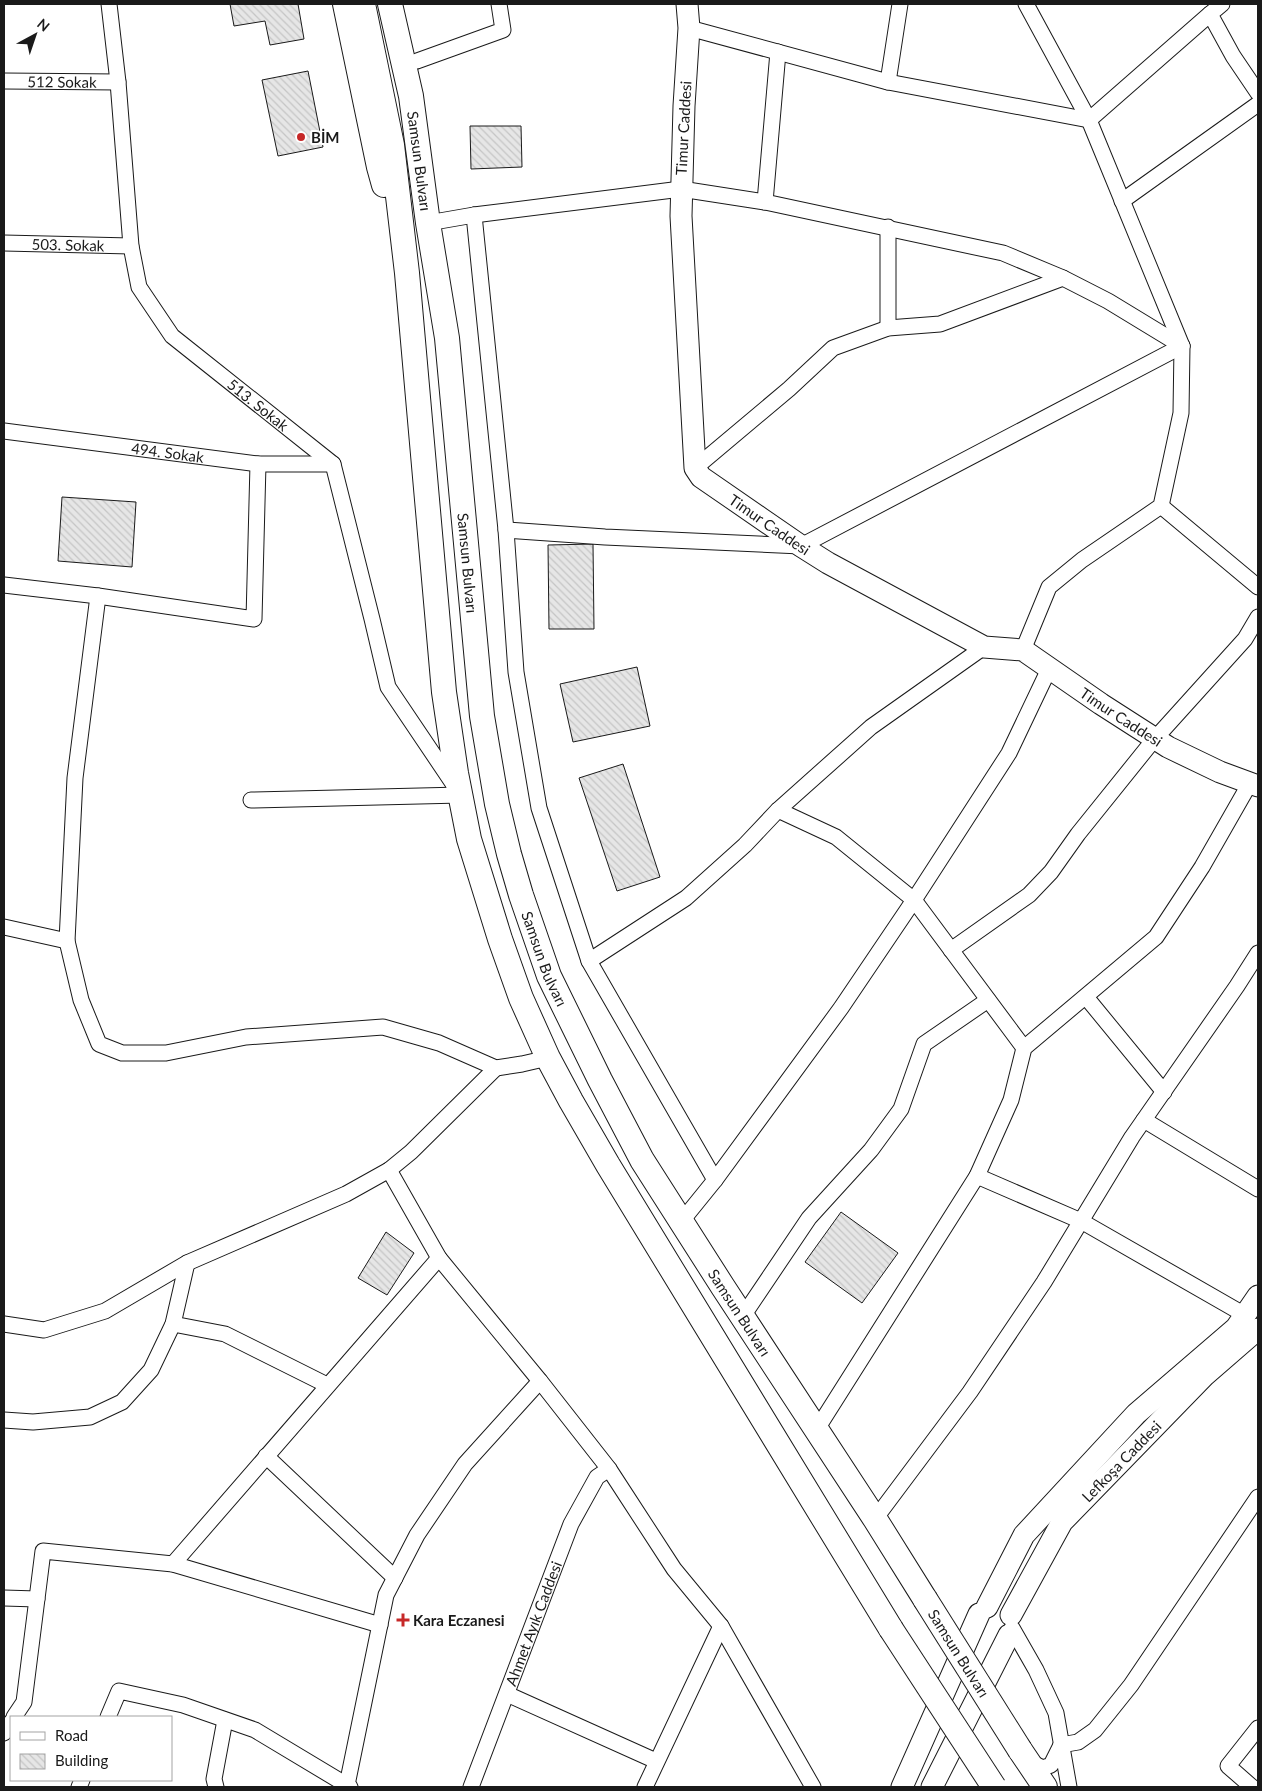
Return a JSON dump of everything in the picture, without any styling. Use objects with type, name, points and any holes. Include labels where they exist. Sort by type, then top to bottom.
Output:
[{"type":"main road","points":[[344,4],[379,167],[404,252]]},
{"type":"main road","points":[[363,4],[392,145],[404,252],[444,692],[469,839],[500,939],[521,998],[548,1058],[571,1101],[891,1629],[994,1787]]},
{"type":"main road","name":"Samsun Bulvarı","points":[[390,4],[411,96],[447,338],[482,716],[497,804],[509,854],[550,976],[600,1080],[642,1160],[875,1519],[1045,1787]]},
{"type":"main road","points":[[406,4],[423,96],[428,213]]},
{"type":"street","name":"513. Sokak","points":[[109,4],[118,82],[131,246],[138,287],[172,336],[333,464]]},
{"type":"street","points":[[417,61],[503,30],[499,4]]},
{"type":"street","name":"Timur Caddesi","points":[[687,4],[689,28],[681,188],[694,468],[701,477],[801,546],[984,646],[1022,650],[1168,747],[1220,772],[1254,784]]},
{"type":"street","points":[[888,82],[900,4]]},
{"type":"street","points":[[1022,650],[1049,587],[1082,560],[1161,506],[1181,412],[1182,346],[1089,120],[1026,4]]},
{"type":"street","points":[[1089,120],[1222,4]]},
{"type":"street","points":[[1210,14],[1233,56],[1258,93]]},
{"type":"street","points":[[689,28],[888,82],[1089,120]]},
{"type":"street","points":[[765,202],[778,52]]},
{"type":"street","name":"512 Sokak","points":[[4,81],[118,82]]},
{"type":"street","points":[[1122,201],[1258,104]]},
{"type":"street","points":[[428,213],[474,215],[681,188],[765,202],[1003,253],[1063,278],[1108,301],[1182,346]]},
{"type":"street","points":[[474,215],[506,530],[516,672],[539,808],[589,961],[715,1180]]},
{"type":"street","points":[[888,228],[888,328]]},
{"type":"street","name":"503. Sokak","points":[[4,243],[131,246]]},
{"type":"street","points":[[694,468],[789,389],[833,348],[888,328],[940,324],[1063,278]]},
{"type":"street","points":[[506,530],[605,537],[801,546],[1182,346]]},
{"type":"street","name":"494. Sokak","points":[[4,431],[258,464],[333,464]]},
{"type":"street","points":[[4,585],[98,596],[254,619],[258,464]]},
{"type":"street","points":[[333,464],[388,687],[461,795]]},
{"type":"street","points":[[1161,506],[1258,587]]},
{"type":"street","points":[[98,596],[75,778],[67,941],[81,1000],[99,1044],[122,1053],[166,1053],[246,1037],[383,1026],[439,1043],[496,1068],[548,1058]]},
{"type":"street","points":[[951,950],[1029,895],[1046,878],[1155,739],[1245,639],[1258,618]]},
{"type":"street","points":[[589,961],[686,898],[746,845],[778,810],[871,727],[984,646]]},
{"type":"street","points":[[681,1222],[715,1180],[841,1008],[914,900],[1009,753],[1049,669]]},
{"type":"street","points":[[817,1429],[977,1176],[1011,1100],[1024,1048],[1156,937],[1254,784]]},
{"type":"street","points":[[251,800],[461,795]]},
{"type":"street","points":[[778,810],[836,838],[914,900],[1024,1048]]},
{"type":"street","points":[[4,927],[67,941]]},
{"type":"street","points":[[875,1519],[970,1392],[1044,1282],[1144,1120],[1254,970],[1258,953]]},
{"type":"street","points":[[1086,997],[1164,1092]]},
{"type":"street","points":[[743,1316],[809,1218],[871,1150],[901,1109],[924,1044],[988,1000]]},
{"type":"street","points":[[4,1324],[44,1330],[105,1311],[187,1263],[346,1194],[389,1170],[411,1152],[496,1068]]},
{"type":"street","points":[[1144,1120],[1258,1189]]},
{"type":"street","points":[[389,1170],[439,1258],[609,1469],[674,1568],[721,1626],[813,1787]]},
{"type":"street","points":[[977,1176],[1081,1221],[1252,1322]]},
{"type":"street","points":[[173,1564],[439,1258]]},
{"type":"street","points":[[4,1420],[33,1422],[90,1417],[122,1402],[151,1370],[174,1324],[187,1263]]},
{"type":"street","points":[[1252,1322],[1258,1296]]},
{"type":"street","points":[[902,1787],[983,1611],[1024,1535],[1136,1414],[1236,1328],[1252,1322]]},
{"type":"street","name":"Lefkoşa Caddesi","points":[[932,1787],[1062,1522],[1205,1375],[1252,1322]]},
{"type":"street","points":[[174,1324],[224,1334],[327,1385]]},
{"type":"street","points":[[108,1716],[119,1691],[184,1706],[255,1730],[348,1786],[386,1595],[417,1535],[465,1464],[540,1381]]},
{"type":"street","points":[[266,1456],[395,1578]]},
{"type":"street","name":"Ahmet Ayık Caddesi","points":[[471,1787],[571,1524],[597,1477],[609,1469]]},
{"type":"street","points":[[1061,1745],[1078,1742],[1095,1730],[1130,1685],[1258,1497]]},
{"type":"street","points":[[15,1716],[24,1702],[43,1552],[173,1564],[380,1625]]},
{"type":"street","points":[[4,1598],[37,1599]]},
{"type":"street","points":[[983,1611],[999,1605],[1005,1608],[1011,1626],[1036,1670],[1056,1713],[1069,1787]]},
{"type":"street","points":[[983,1611],[978,1626],[987,1639],[998,1640],[1011,1626]]},
{"type":"street","points":[[645,1787],[721,1626]]},
{"type":"street","points":[[507,1694],[656,1761]]},
{"type":"street","points":[[216,1787],[214,1779],[225,1720]]},
{"type":"street","points":[[1252,1787],[1228,1766],[1258,1728]]},
{"type":"street","points":[[1023,1755],[1043,1768],[1051,1765],[1061,1745]]},
{"type":"building","points":[[230,4],[298,4],[304,39],[270,45],[265,21],[234,26]]},
{"type":"building","points":[[308,71],[323,147],[278,156],[262,80]]},
{"type":"building","points":[[470,126],[521,126],[522,167],[471,169]]},
{"type":"building","points":[[62,497],[136,502],[132,567],[58,561]]},
{"type":"building","points":[[593,544],[594,629],[549,629],[548,545]]},
{"type":"building","points":[[637,667],[650,726],[573,742],[560,684]]},
{"type":"building","points":[[623,764],[660,877],[617,891],[579,778]]},
{"type":"building","points":[[841,1212],[898,1253],[862,1303],[805,1262]]},
{"type":"building","points":[[386,1232],[414,1253],[387,1295],[358,1278]]},
{"type":"place","name":"BİM","points":[[301,137]]},
{"type":"place","name":"Kara Eczanesi","points":[[403,1620]]}]
